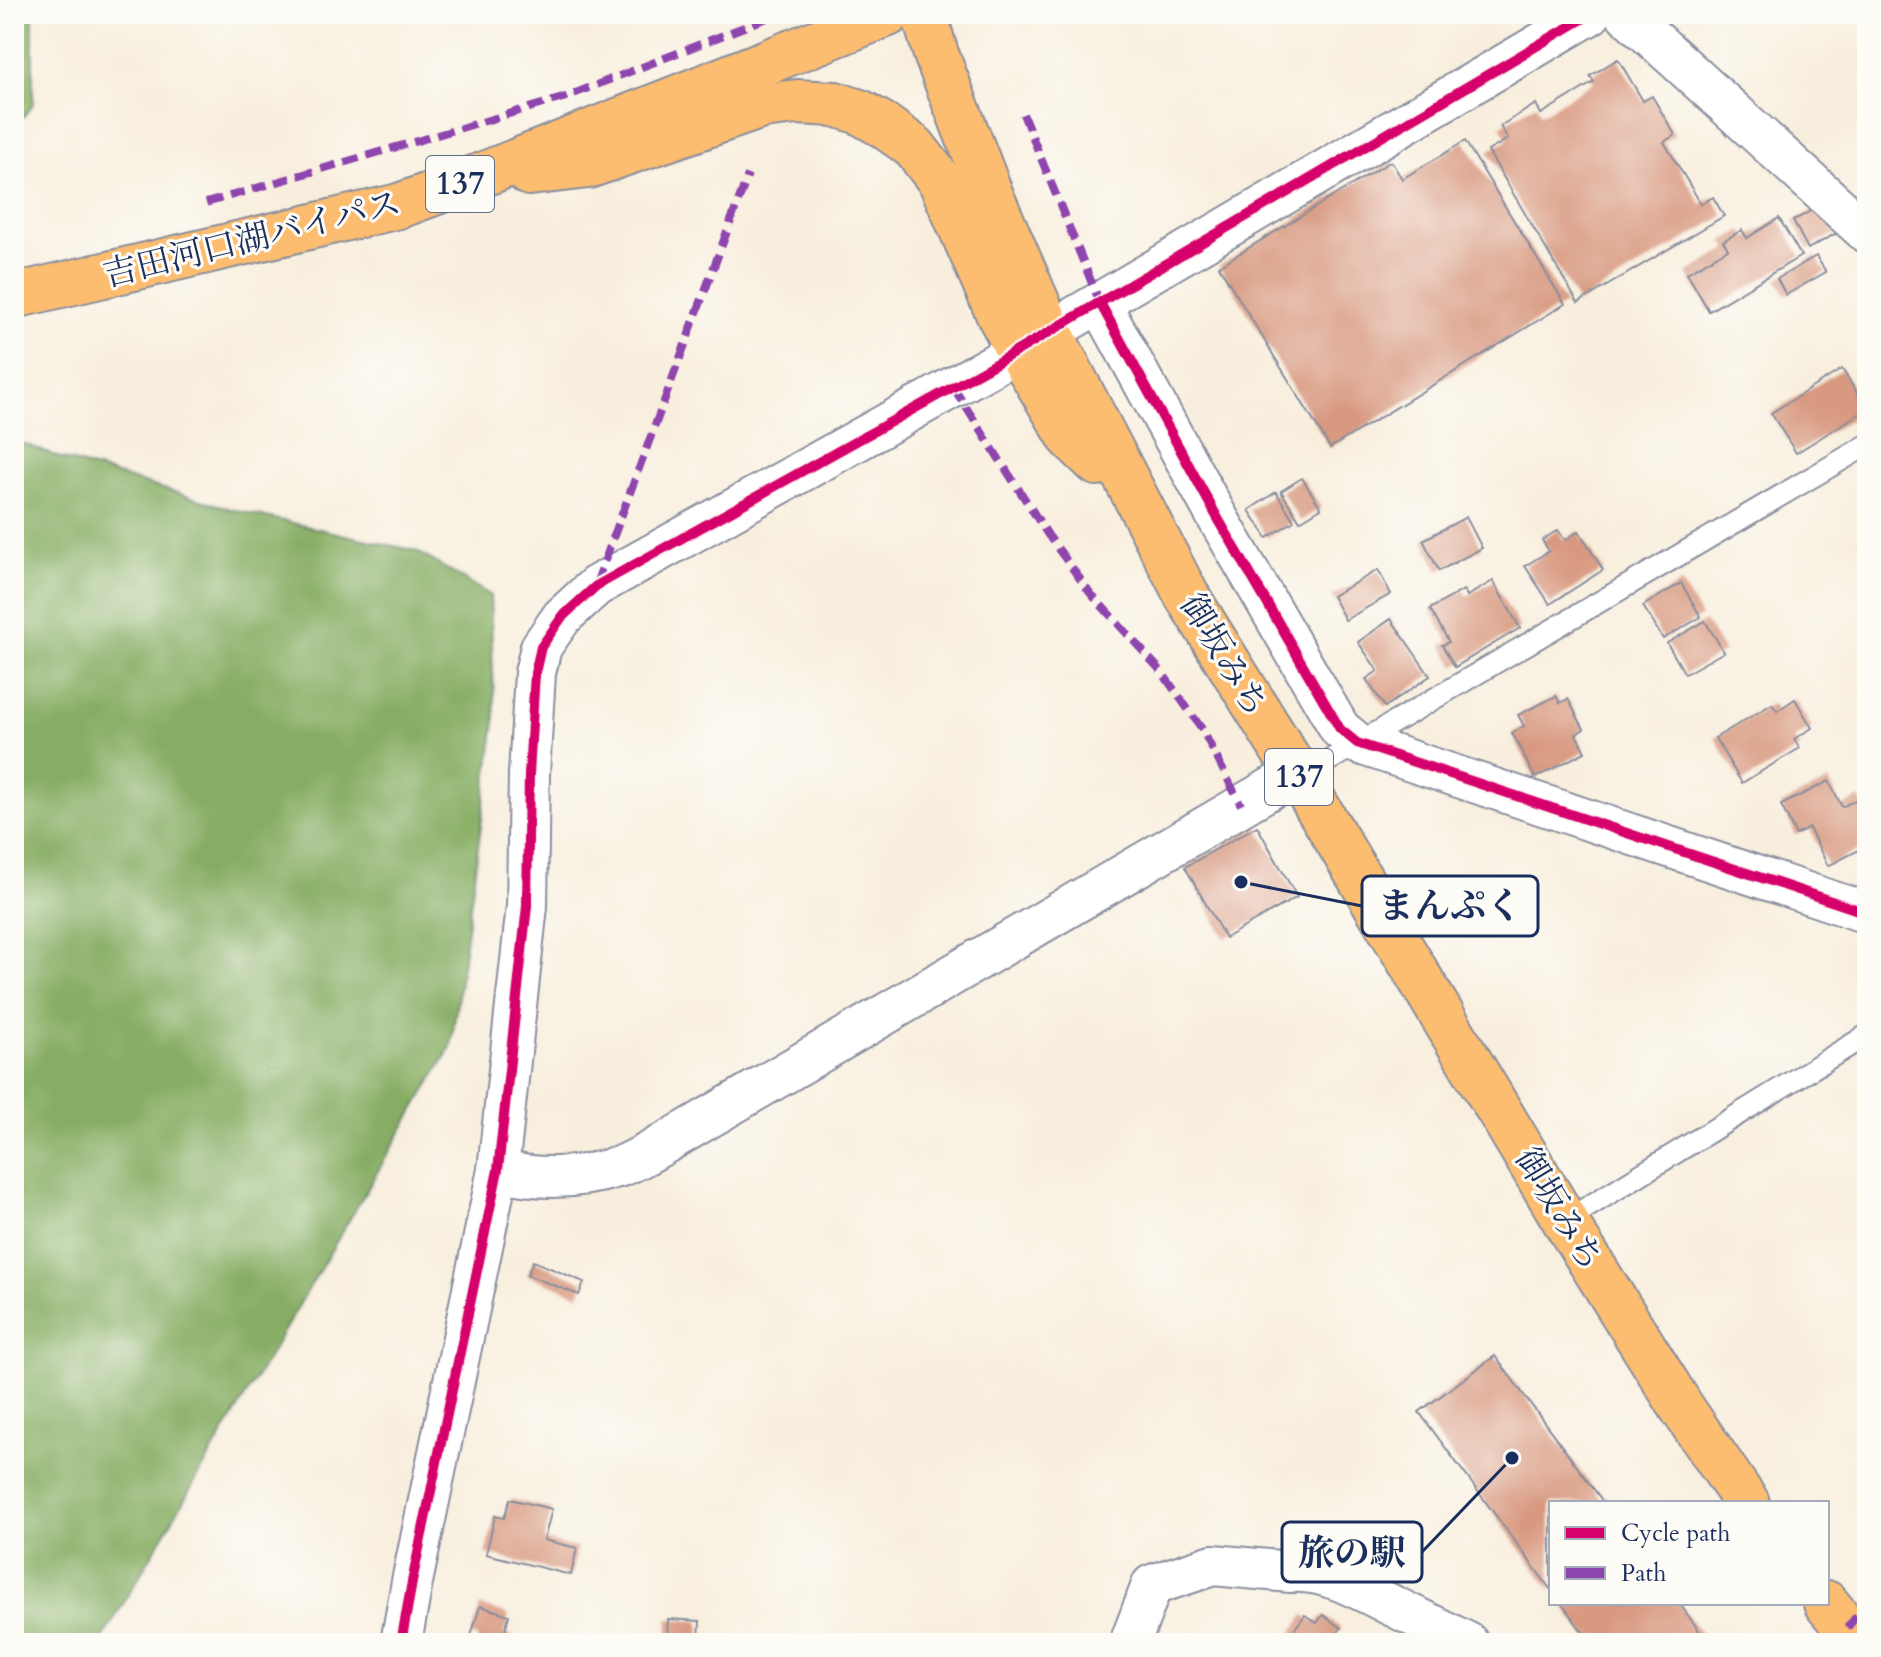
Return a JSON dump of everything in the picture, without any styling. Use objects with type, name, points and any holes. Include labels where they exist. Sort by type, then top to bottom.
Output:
[{"type":"highway","name":"吉田河口湖バイパス","points":[[14,296],[399,206],[888,14]]},
{"type":"highway","name":"御坂みち","points":[[924,14],[936,54],[992,198],[1034,341],[1138,505],[1187,596],[1297,773],[1565,1221],[1682,1408],[1746,1501]]},
{"type":"highway","points":[[469,180],[588,166],[762,106],[797,102],[835,104],[860,112],[914,147],[941,182],[998,313],[1034,341]]},
{"type":"street","points":[[401,1643],[498,1170],[527,906],[535,673],[541,647],[562,617],[596,586],[1034,341],[1591,14]]},
{"type":"street","points":[[1626,14],[1867,233]]},
{"type":"street","points":[[1100,303],[1216,515],[1340,729],[1357,743],[1867,913]]},
{"type":"street","points":[[498,1170],[517,1175],[575,1177],[620,1167],[1297,773]]},
{"type":"street","points":[[1130,1643],[1152,1585],[1213,1565],[1322,1575],[1369,1594],[1468,1643]]},
{"type":"lane","points":[[1297,773],[1328,761],[1867,445]]},
{"type":"lane","points":[[1565,1221],[1867,1035]]},
{"type":"green space","points":[[14,14],[33,14],[33,104],[14,129]]},
{"type":"green space","points":[[14,440],[63,459],[231,509],[416,551],[490,595],[495,722],[451,1047],[100,1643],[14,1643]]},
{"type":"building","points":[[1618,59],[1643,101],[1652,96],[1675,135],[1664,142],[1701,204],[1713,197],[1724,216],[1578,303],[1488,151],[1508,139],[1500,126],[1536,104],[1541,114],[1594,82],[1590,76]]},
{"type":"building","points":[[1465,141],[1565,304],[1330,448],[1219,266],[1391,161],[1402,179]]},
{"type":"building","points":[[1821,205],[1837,233],[1808,249],[1793,221]]},
{"type":"building","points":[[1779,218],[1801,256],[1709,311],[1687,273],[1728,249],[1723,241],[1742,230],[1747,238]]},
{"type":"building","points":[[1816,256],[1826,272],[1786,295],[1777,279]]},
{"type":"building","points":[[1842,369],[1867,409],[1796,453],[1771,413]]},
{"type":"building","points":[[1302,478],[1321,508],[1300,521],[1281,491]]},
{"type":"building","points":[[1276,492],[1294,521],[1267,538],[1249,510]]},
{"type":"building","points":[[1466,517],[1482,548],[1439,571],[1423,540]]},
{"type":"building","points":[[1558,530],[1565,540],[1579,531],[1603,570],[1550,604],[1525,566],[1549,551],[1542,540]]},
{"type":"building","points":[[1378,570],[1391,594],[1345,620],[1332,596]]},
{"type":"building","points":[[1493,581],[1520,628],[1455,667],[1442,645],[1449,642],[1430,609],[1464,590],[1467,596]]},
{"type":"building","points":[[1681,583],[1701,617],[1663,639],[1643,606]]},
{"type":"building","points":[[1391,619],[1430,676],[1385,707],[1366,679],[1378,671],[1358,642]]},
{"type":"building","points":[[1705,621],[1724,652],[1685,674],[1667,643]]},
{"type":"building","points":[[1556,696],[1560,703],[1568,699],[1584,729],[1576,734],[1585,752],[1535,778],[1512,733],[1524,726],[1518,715]]},
{"type":"building","points":[[1795,699],[1812,728],[1794,739],[1800,748],[1742,783],[1715,738],[1772,704],[1777,711]]},
{"type":"building","points":[[1829,781],[1842,807],[1859,798],[1867,813],[1867,846],[1828,866],[1809,828],[1796,835],[1781,805]]},
{"type":"building","points":[[1257,826],[1297,897],[1225,938],[1185,867]]},
{"type":"building","points":[[533,1261],[584,1282],[579,1295],[527,1275]]},
{"type":"building","points":[[1495,1356],[1603,1501],[1549,1501],[1549,1587],[1419,1412]]},
{"type":"building","points":[[510,1499],[552,1509],[544,1540],[577,1548],[571,1575],[486,1554],[495,1516],[504,1518]]},
{"type":"building","points":[[1562,1605],[1680,1605],[1708,1643],[1591,1643]]},
{"type":"building","points":[[480,1606],[509,1615],[504,1634],[519,1638],[517,1643],[476,1643],[478,1638],[471,1636]]},
{"type":"building","points":[[1305,1615],[1317,1623],[1323,1615],[1341,1628],[1330,1643],[1284,1643]]},
{"type":"building","points":[[668,1619],[700,1621],[699,1643],[667,1643]]},
{"type":"marked path","points":[[206,203],[563,98],[777,14]]},
{"type":"marked path","points":[[1023,114],[1100,303]]},
{"type":"marked path","points":[[596,584],[748,175]]},
{"type":"marked path","points":[[953,387],[1048,535],[1091,594],[1161,671],[1202,729],[1241,805]]},
{"type":"marked path","points":[[1847,1628],[1867,1603]]},
{"type":"cycle path","points":[[401,1643],[498,1170],[527,906],[529,774],[535,673],[541,647],[562,617],[596,586],[1000,361],[1591,14]]},
{"type":"cycle path","points":[[1100,303],[1216,515],[1340,729],[1357,743],[1867,913]]},
{"type":"place","name":"まんぷく","points":[[1241,882]]},
{"type":"place","name":"旅の駅","points":[[1512,1458]]}]
